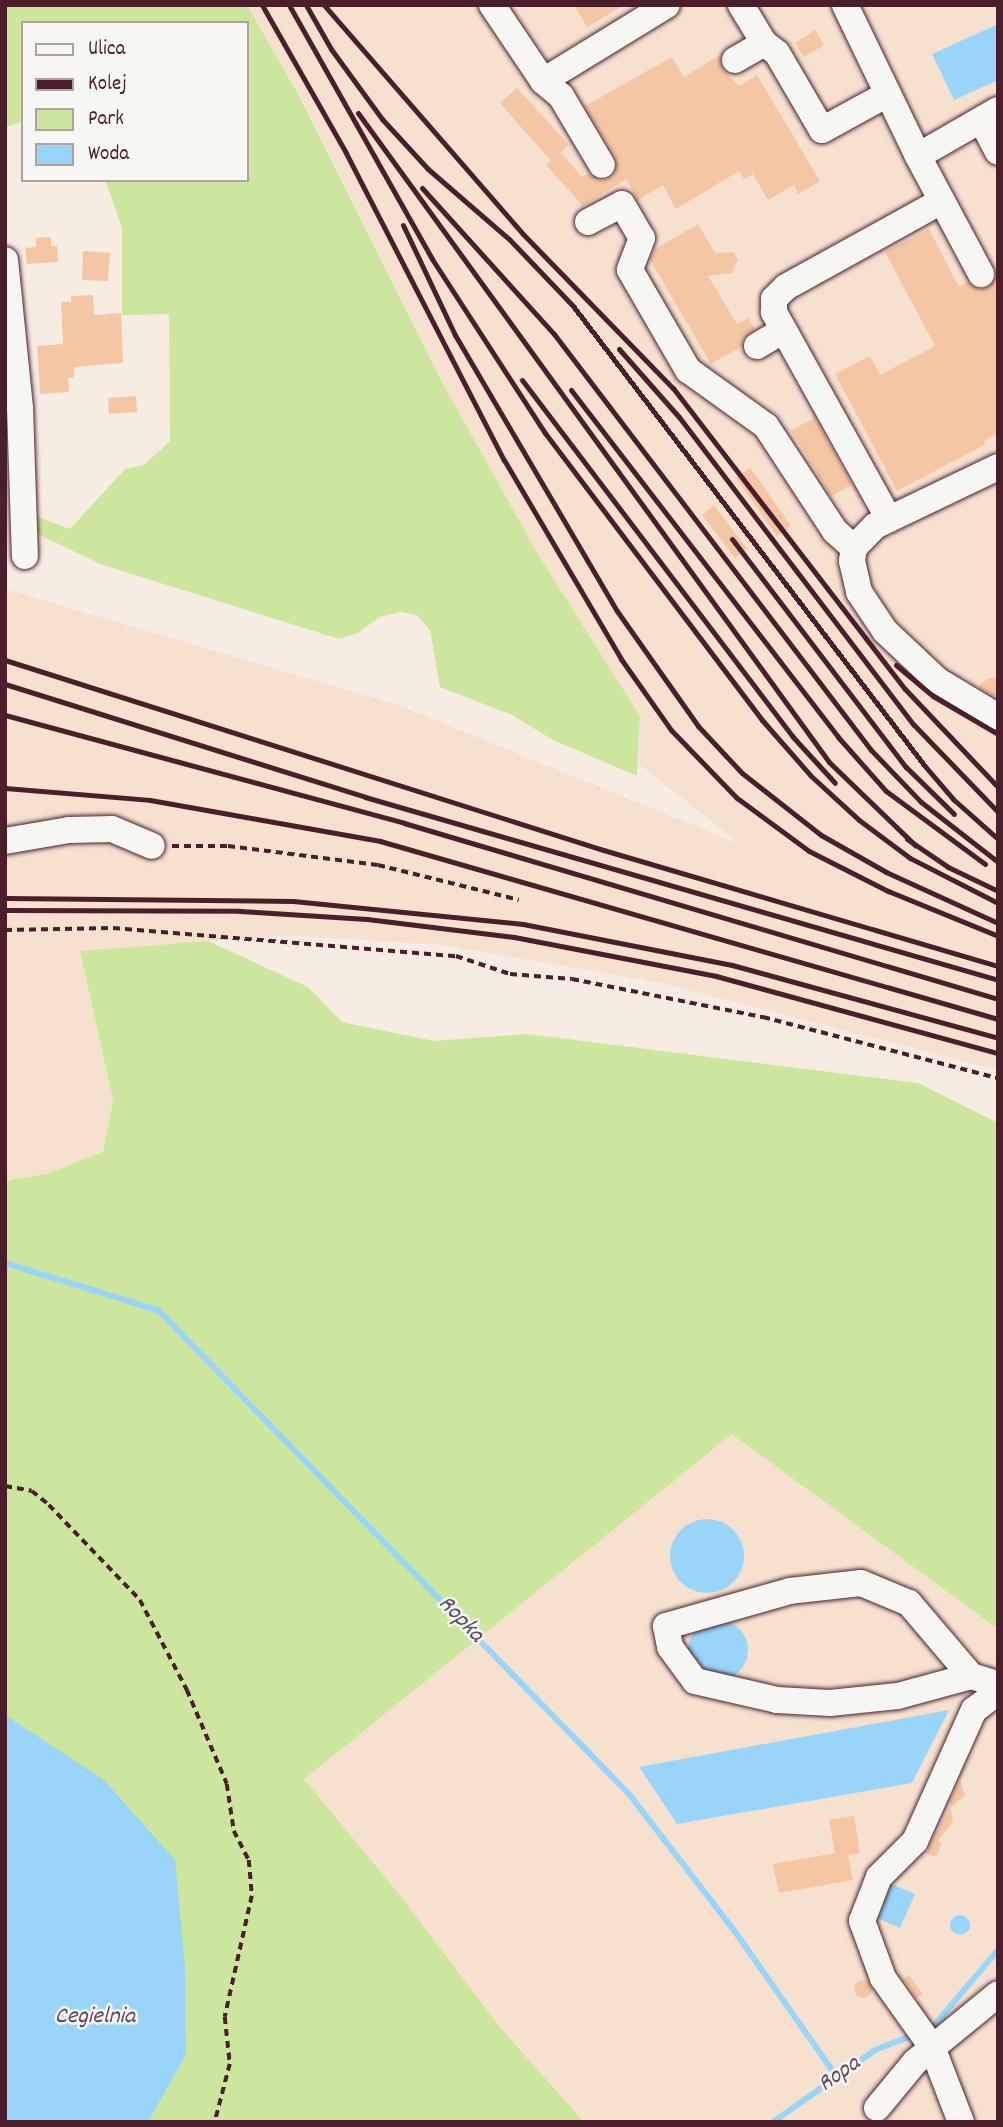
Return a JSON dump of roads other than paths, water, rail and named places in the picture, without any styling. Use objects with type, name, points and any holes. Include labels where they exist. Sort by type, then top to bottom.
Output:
[{"type":"lane","points":[[492,5],[543,81],[561,96],[602,165]]},
{"type":"lane","points":[[543,81],[667,5]]},
{"type":"lane","points":[[741,5],[764,43],[777,53],[822,130],[886,94]]},
{"type":"lane","points":[[845,5],[886,94],[981,274]]},
{"type":"lane","points":[[735,60],[764,43]]},
{"type":"lane","points":[[918,156],[992,130]]},
{"type":"lane","points":[[889,519],[773,306],[786,287],[942,201]]},
{"type":"lane","points":[[589,222],[622,204],[642,238],[630,270],[688,370],[766,426],[835,531],[854,548]]},
{"type":"lane","points":[[5,260],[20,408],[25,556]]},
{"type":"lane","points":[[757,346],[784,330]]},
{"type":"lane","points":[[998,467],[889,519],[854,548],[853,573],[859,592],[885,631],[937,680],[998,717]]},
{"type":"lane","points":[[5,841],[69,830],[113,829],[152,846]]},
{"type":"lane","points":[[971,1676],[909,1603],[862,1583],[790,1591],[666,1626],[670,1647],[695,1681],[777,1700],[830,1703],[898,1696],[971,1676],[998,1684]]},
{"type":"lane","points":[[961,2122],[932,2048],[883,1978],[862,1922],[879,1877],[915,1841],[974,1710],[998,1692]]},
{"type":"lane","points":[[877,2108],[932,2048],[998,1994]]},
{"type":"water","points":[[996,25],[998,80],[954,100],[932,54]]},
{"type":"water","points":[[700,1519],[714,1519],[728,1525],[738,1535],[744,1556],[742,1570],[728,1587],[714,1593],[700,1593],[686,1587],[676,1577],[670,1563],[670,1549],[676,1535],[686,1525]]},
{"type":"water","points":[[718,1620],[735,1625],[743,1633],[748,1650],[743,1667],[735,1675],[718,1680],[701,1675],[693,1667],[688,1650],[693,1633],[701,1625]]},
{"type":"water","points":[[949,1710],[912,1783],[677,1824],[639,1767]]},
{"type":"water","name":"Cegielnia","points":[[5,1715],[104,1780],[175,1860],[185,1967],[186,2055],[148,2122],[5,2122]]},
{"type":"water","points":[[887,1882],[915,1894],[900,1928],[873,1916]]},
{"type":"water","points":[[956,1915],[964,1915],[970,1925],[964,1935],[956,1935],[950,1929],[950,1921]]},
{"type":"waterway","name":"Ropka","points":[[5,1263],[158,1310],[629,1794],[736,1933],[836,2076]]},
{"type":"waterway","name":"Ropa","points":[[932,2028],[998,1950]]},
{"type":"waterway","name":"Ropa","points":[[773,2122],[875,2050],[912,2036]]},
{"type":"railway","points":[[262,5],[346,153],[504,460],[621,659],[671,730],[737,798],[809,851],[888,891],[998,936]]},
{"type":"railway","points":[[289,5],[432,259],[545,433],[762,720],[811,776],[859,820],[910,858],[998,903]]},
{"type":"railway","points":[[306,5],[331,49],[382,119],[428,169],[510,240],[573,306],[924,765],[953,799],[998,839]]},
{"type":"railway","points":[[324,5],[523,234],[673,388],[905,689],[998,787]]},
{"type":"railway","points":[[358,113],[829,762],[915,845]]},
{"type":"railway","points":[[422,188],[554,334],[871,750],[921,802],[998,862]]},
{"type":"railway","points":[[403,225],[455,335],[617,611],[698,726],[742,773],[821,835],[886,872],[998,923]]},
{"type":"railway","points":[[619,349],[679,417],[914,725],[998,812]]},
{"type":"railway","points":[[522,380],[793,737],[835,783]]},
{"type":"railway","points":[[571,390],[838,737],[886,791],[985,864]]},
{"type":"railway","points":[[732,539],[906,767],[954,814]]},
{"type":"railway","points":[[5,660],[600,849],[998,966]]},
{"type":"railway","points":[[896,665],[933,696],[998,734]]},
{"type":"railway","points":[[5,684],[365,797],[998,980]]},
{"type":"railway","points":[[5,715],[404,823],[998,999]]},
{"type":"railway","points":[[5,788],[150,800],[380,841],[998,1019]]},
{"type":"railway","points":[[907,839],[948,867],[998,891]]},
{"type":"railway","points":[[5,898],[293,901],[523,924],[732,965],[998,1038]]},
{"type":"railway","points":[[5,910],[240,911],[367,919],[514,937],[716,976],[998,1053]]}]
